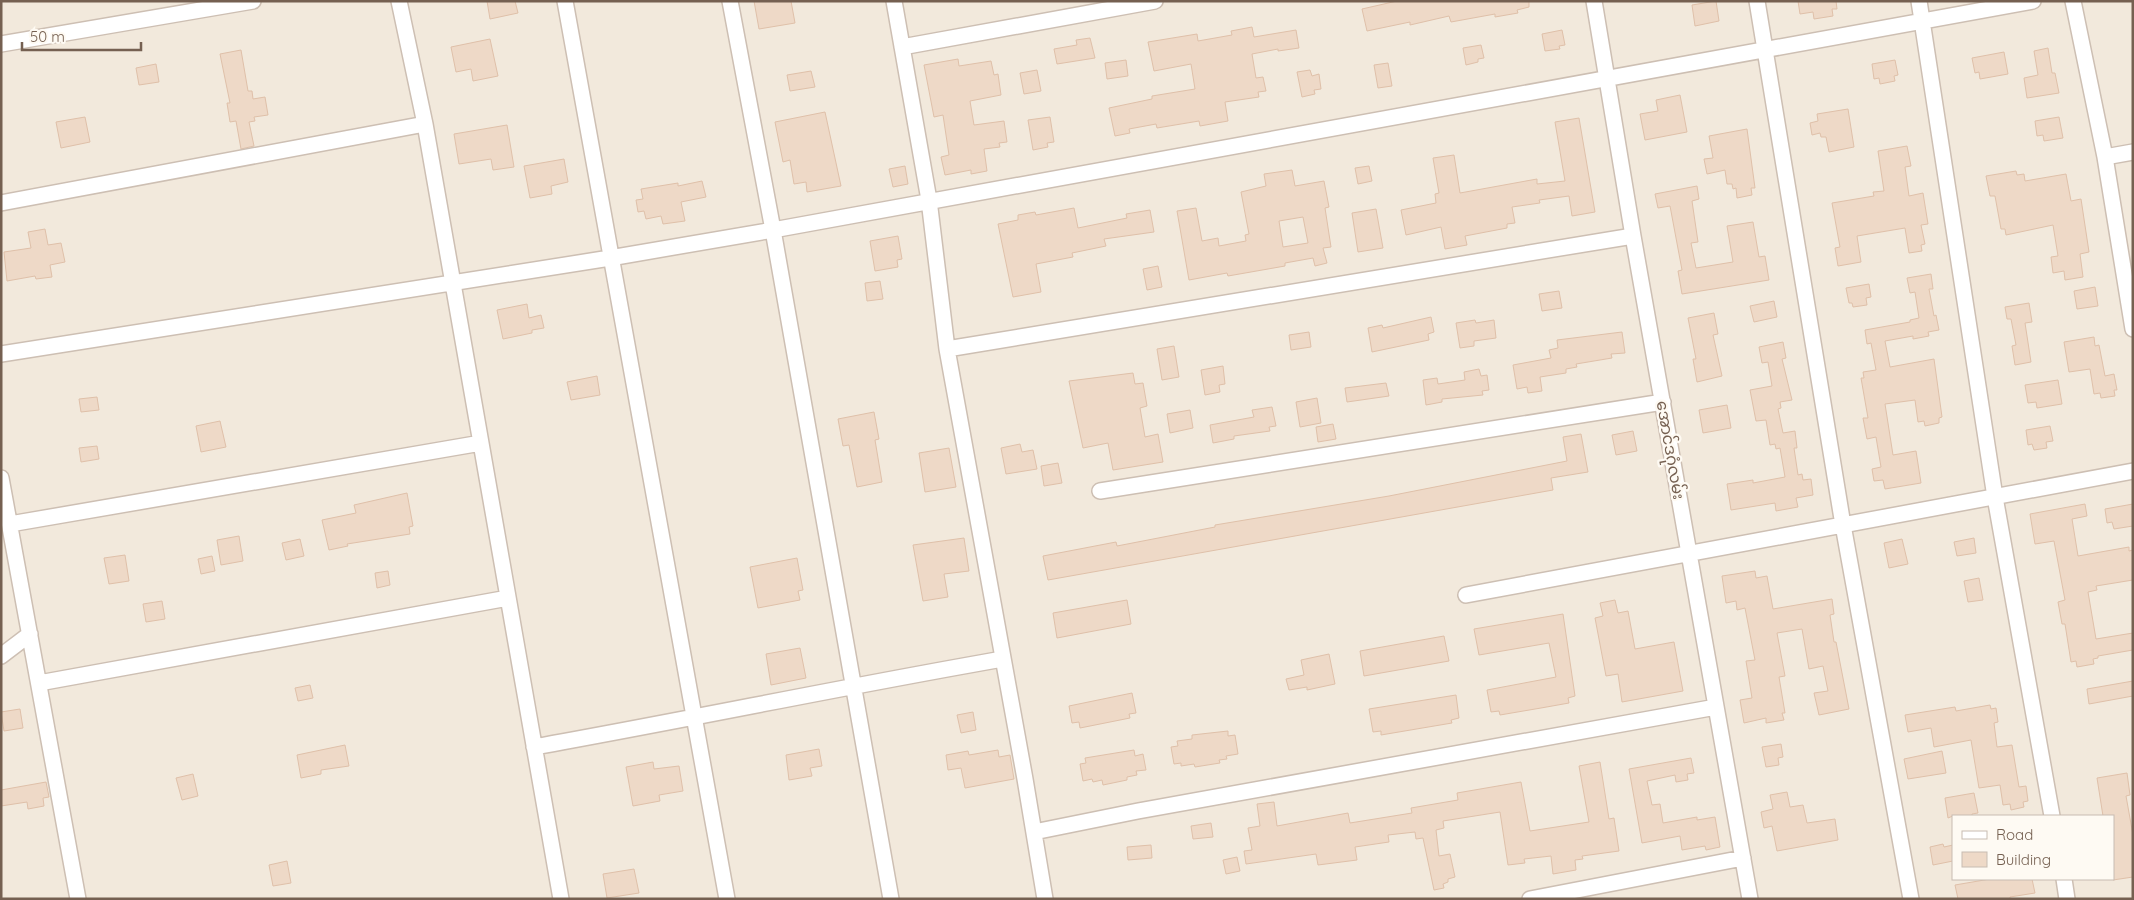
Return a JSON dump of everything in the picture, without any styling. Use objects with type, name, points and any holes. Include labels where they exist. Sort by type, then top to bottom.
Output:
[{"type":"street","points":[[1,44],[253,1]]},
{"type":"street","points":[[399,1],[425,124],[454,282],[561,899]]},
{"type":"street","points":[[565,1],[726,899]]},
{"type":"street","points":[[730,1],[855,685],[891,899]]},
{"type":"street","points":[[894,1],[929,200],[947,349],[1004,659],[1045,899]]},
{"type":"street","points":[[902,47],[1155,1]]},
{"type":"street","name":"အောင်ဒဂုံလမ်း","points":[[1594,1],[1633,236],[1750,899]]},
{"type":"street","points":[[1757,1],[1843,525],[1911,899]]},
{"type":"street","points":[[1919,1],[1995,497],[2052,815]]},
{"type":"street","points":[[1,354],[610,258],[773,230],[929,200],[2033,1]]},
{"type":"street","points":[[2073,1],[2105,157],[2133,329]]},
{"type":"street","points":[[1,203],[425,124]]},
{"type":"street","points":[[2105,157],[2133,152]]},
{"type":"street","points":[[947,349],[1633,236]]},
{"type":"street","points":[[1100,491],[1663,402]]},
{"type":"street","points":[[10,524],[481,443]]},
{"type":"street","points":[[1466,595],[2133,471]]},
{"type":"street","points":[[1,478],[78,899]]},
{"type":"street","points":[[39,683],[508,598]]},
{"type":"street","points":[[1,656],[30,634]]},
{"type":"street","points":[[534,747],[694,719],[855,685],[1004,659]]},
{"type":"street","points":[[1034,832],[1138,811],[1716,707]]},
{"type":"street","points":[[1530,899],[1743,858]]},
{"type":"street","points":[[2064,880],[2067,899]]},
{"type":"shaded area","points":[[1,1],[2133,1],[2133,899],[1,899]]},
{"type":"building","points":[[487,1],[515,1],[518,13],[490,19]]},
{"type":"building","points":[[754,1],[791,1],[795,23],[759,29]]},
{"type":"building","points":[[1397,1],[1529,1],[1529,7],[1517,10],[1518,13],[1495,17],[1495,14],[1451,22],[1449,16],[1410,25],[1410,22],[1367,31],[1362,9]]},
{"type":"building","points":[[1716,1],[1719,21],[1695,26],[1692,5]]},
{"type":"building","points":[[1798,1],[1836,1],[1837,9],[1832,9],[1833,16],[1814,19],[1813,12],[1800,14]]},
{"type":"building","points":[[1252,27],[1254,37],[1296,30],[1299,48],[1278,51],[1278,49],[1252,54],[1256,78],[1263,77],[1266,91],[1258,92],[1259,97],[1225,102],[1228,121],[1200,126],[1199,121],[1157,128],[1156,124],[1129,129],[1130,133],[1115,136],[1109,108],[1152,99],[1152,96],[1195,89],[1191,64],[1154,71],[1148,42],[1197,34],[1198,41],[1232,35],[1231,31]]},
{"type":"building","points":[[1562,30],[1565,45],[1559,46],[1560,49],[1545,51],[1542,34]]},
{"type":"building","points":[[1090,38],[1095,58],[1057,64],[1054,49],[1077,45],[1076,40]]},
{"type":"building","points":[[490,39],[498,76],[473,81],[471,69],[456,72],[451,47]]},
{"type":"building","points":[[1481,45],[1484,58],[1478,59],[1478,62],[1466,65],[1463,48]]},
{"type":"building","points":[[2048,48],[2052,73],[2055,73],[2059,93],[2027,98],[2024,78],[2038,75],[2034,51]]},
{"type":"building","points":[[241,50],[248,91],[252,91],[253,99],[265,97],[268,115],[254,117],[255,121],[249,122],[254,146],[241,149],[236,121],[230,122],[227,103],[230,103],[220,54]]},
{"type":"building","points":[[2004,52],[2008,74],[1980,79],[1979,72],[1975,73],[1972,58]]},
{"type":"building","points":[[958,59],[959,66],[991,61],[994,75],[998,74],[1001,95],[970,101],[974,125],[1004,121],[1007,142],[999,143],[1000,147],[984,149],[987,171],[971,174],[971,170],[945,175],[941,157],[949,155],[943,115],[934,117],[924,65]]},
{"type":"building","points":[[1126,60],[1128,76],[1107,79],[1105,63]]},
{"type":"building","points":[[1895,60],[1898,75],[1894,76],[1895,81],[1880,84],[1879,78],[1874,79],[1872,64]]},
{"type":"building","points":[[1388,63],[1392,86],[1378,88],[1374,65]]},
{"type":"building","points":[[156,64],[159,82],[139,85],[136,68]]},
{"type":"building","points":[[1037,70],[1041,91],[1024,94],[1020,73]]},
{"type":"building","points":[[1310,70],[1312,76],[1319,74],[1321,89],[1314,90],[1315,94],[1302,97],[1297,72]]},
{"type":"building","points":[[811,71],[815,87],[790,91],[787,75]]},
{"type":"building","points":[[1680,95],[1687,132],[1645,140],[1640,114],[1658,111],[1656,100]]},
{"type":"building","points":[[1848,109],[1854,147],[1829,152],[1826,137],[1821,137],[1820,133],[1812,135],[1810,123],[1818,121],[1817,114]]},
{"type":"building","points":[[825,112],[841,186],[807,192],[806,182],[794,184],[790,160],[783,162],[775,122]]},
{"type":"building","points":[[85,117],[90,142],[61,148],[56,122]]},
{"type":"building","points":[[1050,117],[1054,142],[1047,143],[1048,147],[1033,150],[1028,120]]},
{"type":"building","points":[[2059,117],[2063,138],[2044,141],[2043,135],[2037,136],[2035,121]]},
{"type":"building","points":[[1579,118],[1595,212],[1572,216],[1569,196],[1539,200],[1540,203],[1512,207],[1515,223],[1507,224],[1507,228],[1465,236],[1467,245],[1445,249],[1441,227],[1406,235],[1401,210],[1436,203],[1435,194],[1439,193],[1433,158],[1454,155],[1460,193],[1537,179],[1537,184],[1565,181],[1555,122]]},
{"type":"building","points":[[507,125],[514,167],[493,170],[491,159],[459,164],[454,134]]},
{"type":"building","points":[[1747,129],[1755,188],[1751,188],[1752,195],[1737,198],[1736,188],[1733,189],[1732,184],[1727,184],[1725,170],[1707,174],[1704,159],[1713,158],[1709,136]]},
{"type":"building","points":[[1907,146],[1911,166],[1905,167],[1909,196],[1923,193],[1928,224],[1921,225],[1925,244],[1921,245],[1922,251],[1909,253],[1905,228],[1857,236],[1861,262],[1838,266],[1835,248],[1840,247],[1832,203],[1874,196],[1873,192],[1884,191],[1878,151]]},
{"type":"building","points":[[564,159],[568,182],[551,186],[552,194],[530,198],[524,166]]},
{"type":"building","points":[[905,166],[908,184],[893,187],[889,169]]},
{"type":"building","points":[[1369,166],[1372,181],[1358,184],[1355,168]]},
{"type":"building","points":[[1292,170],[1295,186],[1324,181],[1329,207],[1325,208],[1331,247],[1323,248],[1327,263],[1315,266],[1313,258],[1285,263],[1285,266],[1228,276],[1227,273],[1189,280],[1177,211],[1196,208],[1202,241],[1218,238],[1219,246],[1246,241],[1245,235],[1249,234],[1241,192],[1266,186],[1264,174]],"holes":[[[1303,217],[1308,243],[1283,247],[1279,221]]]},
{"type":"building","points":[[2016,171],[2017,175],[2024,174],[2025,181],[2066,174],[2071,201],[2081,199],[2089,252],[2080,254],[2083,277],[2065,280],[2064,271],[2053,273],[2051,257],[2058,256],[2053,225],[2006,235],[2005,229],[2001,229],[1995,196],[1990,196],[1986,176]]},
{"type":"building","points":[[702,181],[706,197],[681,202],[685,221],[663,224],[661,216],[646,219],[644,211],[638,212],[636,200],[643,199],[641,189],[678,183],[678,186]]},
{"type":"building","points":[[1697,186],[1699,199],[1692,201],[1698,242],[1691,243],[1696,268],[1733,262],[1727,226],[1753,222],[1759,257],[1765,256],[1769,280],[1682,294],[1678,271],[1682,270],[1670,206],[1658,208],[1655,194]]},
{"type":"building","points":[[1074,208],[1078,228],[1127,218],[1126,214],[1150,210],[1154,232],[1104,239],[1106,246],[1072,253],[1073,257],[1036,264],[1041,292],[1013,297],[998,224],[1018,220],[1018,215],[1035,212],[1036,215]]},
{"type":"building","points":[[1376,209],[1383,248],[1358,252],[1352,213]]},
{"type":"building","points":[[45,229],[48,245],[61,243],[65,262],[50,265],[52,277],[36,279],[35,276],[7,281],[4,252],[31,248],[28,232]]},
{"type":"building","points":[[898,236],[902,259],[897,260],[898,267],[875,271],[870,241]]},
{"type":"building","points":[[1158,266],[1162,287],[1147,290],[1143,269]]},
{"type":"building","points":[[1931,274],[1933,289],[1929,289],[1934,316],[1936,315],[1939,330],[1928,332],[1929,336],[1913,339],[1913,336],[1885,341],[1890,367],[1934,359],[1942,417],[1939,418],[1939,423],[1925,426],[1924,421],[1918,422],[1915,400],[1885,404],[1893,455],[1916,451],[1921,483],[1885,489],[1883,480],[1874,481],[1872,469],[1881,467],[1876,437],[1867,439],[1863,418],[1868,418],[1861,378],[1864,378],[1863,372],[1876,370],[1871,343],[1867,344],[1865,330],[1910,322],[1910,320],[1919,318],[1915,292],[1910,293],[1907,278]]},
{"type":"building","points":[[880,281],[883,299],[867,301],[865,283]]},
{"type":"building","points":[[1869,284],[1871,297],[1866,298],[1867,305],[1853,307],[1852,303],[1849,303],[1846,288]]},
{"type":"building","points":[[2095,287],[2098,306],[2077,309],[2074,291]]},
{"type":"building","points":[[1559,291],[1562,308],[1542,311],[1539,294]]},
{"type":"building","points":[[1774,301],[1777,317],[1754,322],[1750,306]]},
{"type":"building","points":[[2029,303],[2032,322],[2025,323],[2031,362],[2015,365],[2012,346],[2016,345],[2011,319],[2007,319],[2005,307]]},
{"type":"building","points":[[527,304],[529,318],[541,315],[544,328],[532,330],[532,333],[503,339],[497,310]]},
{"type":"building","points":[[1714,313],[1718,334],[1713,335],[1722,376],[1697,382],[1693,359],[1696,359],[1688,318]]},
{"type":"building","points":[[1431,317],[1434,332],[1428,334],[1429,340],[1372,352],[1368,328],[1382,325],[1383,328]]},
{"type":"building","points":[[1475,320],[1476,323],[1494,320],[1496,338],[1474,341],[1474,346],[1460,348],[1456,323]]},
{"type":"building","points":[[1309,332],[1311,347],[1291,350],[1289,335]]},
{"type":"building","points":[[1622,332],[1625,353],[1611,354],[1612,358],[1576,364],[1577,367],[1566,369],[1566,373],[1540,377],[1542,391],[1528,393],[1527,387],[1517,389],[1513,365],[1551,358],[1549,350],[1558,348],[1557,340]]},
{"type":"building","points":[[2094,337],[2095,346],[2099,345],[2105,376],[2114,374],[2117,390],[2114,390],[2115,396],[2101,398],[2100,393],[2094,394],[2090,369],[2069,372],[2064,342]]},
{"type":"building","points":[[1783,342],[1786,358],[1782,359],[1792,400],[1780,402],[1781,408],[1778,409],[1783,433],[1795,431],[1797,448],[1794,448],[1798,475],[1802,474],[1803,480],[1811,479],[1813,495],[1796,498],[1798,507],[1776,511],[1775,503],[1731,510],[1727,484],[1753,480],[1753,483],[1785,477],[1780,448],[1776,449],[1775,444],[1770,445],[1766,420],[1756,421],[1750,390],[1772,386],[1768,362],[1762,363],[1759,347]]},
{"type":"building","points":[[1174,346],[1179,377],[1162,380],[1157,349]]},
{"type":"building","points":[[1223,366],[1225,384],[1219,385],[1220,392],[1205,395],[1201,370]]},
{"type":"building","points":[[1479,369],[1481,376],[1487,375],[1489,390],[1482,391],[1483,395],[1442,399],[1442,402],[1426,405],[1423,380],[1437,378],[1438,384],[1465,380],[1464,372]]},
{"type":"building","points":[[1133,373],[1135,384],[1143,383],[1147,406],[1140,408],[1145,437],[1158,434],[1163,462],[1113,470],[1108,443],[1083,448],[1069,381]]},
{"type":"building","points":[[597,376],[600,395],[571,400],[567,382]]},
{"type":"building","points":[[2058,380],[2062,404],[2037,408],[2036,402],[2028,403],[2025,385]]},
{"type":"building","points":[[1386,383],[1389,396],[1347,402],[1345,388]]},
{"type":"building","points":[[97,397],[99,410],[81,412],[79,399]]},
{"type":"building","points":[[1317,398],[1321,423],[1300,427],[1296,402]]},
{"type":"building","points":[[1727,405],[1731,428],[1703,433],[1699,410]]},
{"type":"building","points":[[1272,407],[1276,426],[1269,427],[1270,431],[1234,436],[1234,439],[1213,443],[1210,425],[1254,417],[1252,410]]},
{"type":"building","points":[[1190,410],[1193,428],[1170,433],[1167,414]]},
{"type":"building","points":[[874,412],[879,439],[875,440],[882,482],[857,487],[849,445],[843,446],[838,419]]},
{"type":"building","points":[[220,421],[226,447],[201,452],[196,426]]},
{"type":"building","points":[[1333,424],[1336,439],[1318,442],[1316,427]]},
{"type":"building","points":[[2050,426],[2053,441],[2046,442],[2047,448],[2034,450],[2032,444],[2028,445],[2026,430]]},
{"type":"building","points":[[1633,431],[1637,451],[1616,455],[1612,435]]},
{"type":"building","points":[[1581,434],[1588,472],[1551,478],[1553,490],[1048,580],[1043,556],[1116,542],[1117,546],[1215,527],[1215,525],[1389,496],[1567,461],[1563,437]]},
{"type":"building","points":[[1020,444],[1022,452],[1033,450],[1037,469],[1006,474],[1001,448]]},
{"type":"building","points":[[97,446],[99,459],[81,462],[79,448]]},
{"type":"building","points":[[949,448],[956,487],[925,492],[919,453]]},
{"type":"building","points":[[1058,463],[1062,483],[1044,486],[1041,466]]},
{"type":"building","points":[[407,493],[413,526],[409,527],[410,534],[347,544],[348,546],[329,550],[322,520],[356,513],[354,505]]},
{"type":"building","points":[[2085,504],[2087,516],[2072,519],[2078,556],[2129,547],[2129,551],[2133,550],[2133,580],[2096,586],[2097,590],[2088,592],[2096,639],[2133,633],[2133,650],[2098,656],[2098,658],[2093,659],[2094,664],[2077,667],[2076,661],[2071,662],[2065,624],[2062,624],[2058,602],[2065,600],[2054,541],[2035,544],[2030,514]]},
{"type":"building","points":[[2133,504],[2133,526],[2114,529],[2112,522],[2107,523],[2105,509]]},
{"type":"building","points":[[239,536],[243,561],[221,565],[217,540]]},
{"type":"building","points":[[964,538],[969,571],[944,574],[948,597],[923,601],[913,545]]},
{"type":"building","points":[[1974,538],[1976,553],[1957,556],[1954,542]]},
{"type":"building","points":[[300,539],[304,556],[286,560],[282,543]]},
{"type":"building","points":[[1902,539],[1908,564],[1889,568],[1884,543]]},
{"type":"building","points":[[125,555],[129,581],[109,584],[104,558]]},
{"type":"building","points":[[212,556],[215,571],[201,574],[198,559]]},
{"type":"building","points":[[797,558],[803,590],[798,591],[800,600],[758,608],[750,567]]},
{"type":"building","points":[[388,571],[390,585],[377,588],[375,573]]},
{"type":"building","points":[[1755,571],[1756,578],[1767,576],[1773,609],[1832,599],[1834,614],[1830,615],[1834,642],[1836,642],[1849,709],[1819,715],[1814,693],[1828,691],[1823,666],[1809,669],[1802,629],[1777,633],[1785,676],[1779,677],[1785,713],[1782,713],[1784,720],[1766,723],[1766,718],[1744,723],[1740,700],[1752,698],[1746,661],[1755,660],[1745,608],[1737,610],[1736,601],[1726,603],[1722,576]]},
{"type":"building","points":[[1979,578],[1983,600],[1968,602],[1964,581]]},
{"type":"building","points":[[1127,600],[1131,624],[1057,638],[1053,613]]},
{"type":"building","points":[[1615,600],[1618,613],[1628,611],[1635,649],[1674,642],[1683,691],[1622,702],[1618,674],[1606,676],[1595,618],[1603,616],[1600,603]]},
{"type":"building","points":[[162,601],[165,619],[146,622],[143,604]]},
{"type":"building","points":[[1563,614],[1575,696],[1568,698],[1569,703],[1500,715],[1499,711],[1491,712],[1487,690],[1556,677],[1549,643],[1479,655],[1474,629]]},
{"type":"building","points":[[1444,636],[1449,661],[1364,676],[1360,651]]},
{"type":"building","points":[[800,648],[806,678],[771,685],[766,654]]},
{"type":"building","points":[[1329,654],[1335,684],[1307,690],[1307,687],[1289,690],[1286,679],[1304,675],[1301,660]]},
{"type":"building","points":[[2133,681],[2133,696],[2089,704],[2087,689]]},
{"type":"building","points":[[310,685],[313,698],[298,701],[295,688]]},
{"type":"building","points":[[1132,693],[1136,713],[1129,714],[1130,718],[1080,728],[1079,722],[1072,723],[1069,706]]},
{"type":"building","points":[[1456,695],[1459,718],[1451,720],[1452,723],[1381,735],[1381,731],[1373,732],[1369,709]]},
{"type":"building","points":[[1990,705],[1991,709],[1996,708],[1998,722],[1994,723],[1997,747],[2012,745],[2019,787],[2026,786],[2028,801],[2023,802],[2024,807],[2011,810],[2010,804],[2003,805],[2000,785],[1979,788],[1971,740],[1934,747],[1931,728],[1908,732],[1905,715],[1955,707],[1956,711]]},
{"type":"building","points":[[20,709],[23,728],[4,731],[1,712]]},
{"type":"building","points":[[973,712],[976,730],[961,733],[957,715]]},
{"type":"building","points":[[1228,731],[1228,736],[1235,735],[1238,754],[1226,756],[1227,759],[1219,760],[1220,763],[1195,767],[1194,764],[1181,766],[1181,763],[1174,764],[1171,747],[1178,746],[1177,741],[1192,739],[1192,735]]},
{"type":"building","points":[[1781,744],[1783,757],[1778,758],[1779,765],[1766,767],[1762,747]]},
{"type":"building","points":[[345,745],[349,766],[321,770],[321,774],[301,778],[297,755]]},
{"type":"building","points":[[819,749],[822,766],[810,768],[812,776],[789,780],[786,755]]},
{"type":"building","points":[[998,750],[999,757],[1010,755],[1014,779],[965,788],[961,768],[948,770],[946,755],[968,751],[969,755]]},
{"type":"building","points":[[1134,750],[1135,756],[1143,754],[1146,770],[1136,771],[1137,775],[1127,777],[1127,780],[1103,785],[1102,780],[1093,782],[1092,779],[1083,781],[1080,764],[1086,763],[1085,758]]},
{"type":"building","points":[[1942,751],[1946,773],[1908,779],[1904,759]]},
{"type":"building","points":[[1691,758],[1694,773],[1687,774],[1688,780],[1676,782],[1675,775],[1647,781],[1652,805],[1660,804],[1663,823],[1697,817],[1697,820],[1715,817],[1720,847],[1706,850],[1705,846],[1682,850],[1680,836],[1642,843],[1629,769]]},
{"type":"building","points":[[653,762],[654,769],[679,766],[683,791],[659,795],[660,801],[633,806],[626,767]]},
{"type":"building","points":[[1600,762],[1609,819],[1614,818],[1619,851],[1582,856],[1583,859],[1575,860],[1576,870],[1553,874],[1551,856],[1524,859],[1525,863],[1508,865],[1500,812],[1443,821],[1444,828],[1436,830],[1439,856],[1450,854],[1455,877],[1448,879],[1448,882],[1443,884],[1444,888],[1434,890],[1423,838],[1416,839],[1415,832],[1388,835],[1389,842],[1355,847],[1357,860],[1318,865],[1316,854],[1246,864],[1244,851],[1252,850],[1248,828],[1260,826],[1257,804],[1274,802],[1277,826],[1348,813],[1350,823],[1412,813],[1411,808],[1458,800],[1457,793],[1521,782],[1530,831],[1589,822],[1579,766]]},
{"type":"building","points":[[2127,773],[2130,795],[2126,796],[2133,835],[2133,877],[2114,880],[2114,815],[2103,815],[2097,778]]},
{"type":"building","points":[[193,774],[198,796],[182,800],[176,778]]},
{"type":"building","points":[[46,782],[49,797],[43,798],[44,806],[28,809],[27,802],[1,806],[1,790]]},
{"type":"building","points":[[1787,792],[1790,807],[1803,805],[1807,823],[1835,819],[1838,840],[1777,851],[1772,826],[1764,828],[1761,812],[1773,809],[1770,795]]},
{"type":"building","points":[[1974,793],[1978,813],[1972,815],[1952,815],[1948,818],[1945,798]]},
{"type":"building","points":[[1211,823],[1213,837],[1193,839],[1191,826]]},
{"type":"building","points":[[1943,844],[1944,847],[1952,845],[1952,861],[1933,865],[1930,847]]},
{"type":"building","points":[[1151,845],[1152,858],[1128,860],[1127,847]]},
{"type":"building","points":[[1237,857],[1240,871],[1226,874],[1223,860]]},
{"type":"building","points":[[287,861],[291,883],[273,886],[269,865]]},
{"type":"building","points":[[634,869],[639,893],[607,898],[603,874]]},
{"type":"building","points":[[1984,880],[2032,880],[2035,893],[2010,897],[2010,899],[1958,899],[1955,885]]}]
